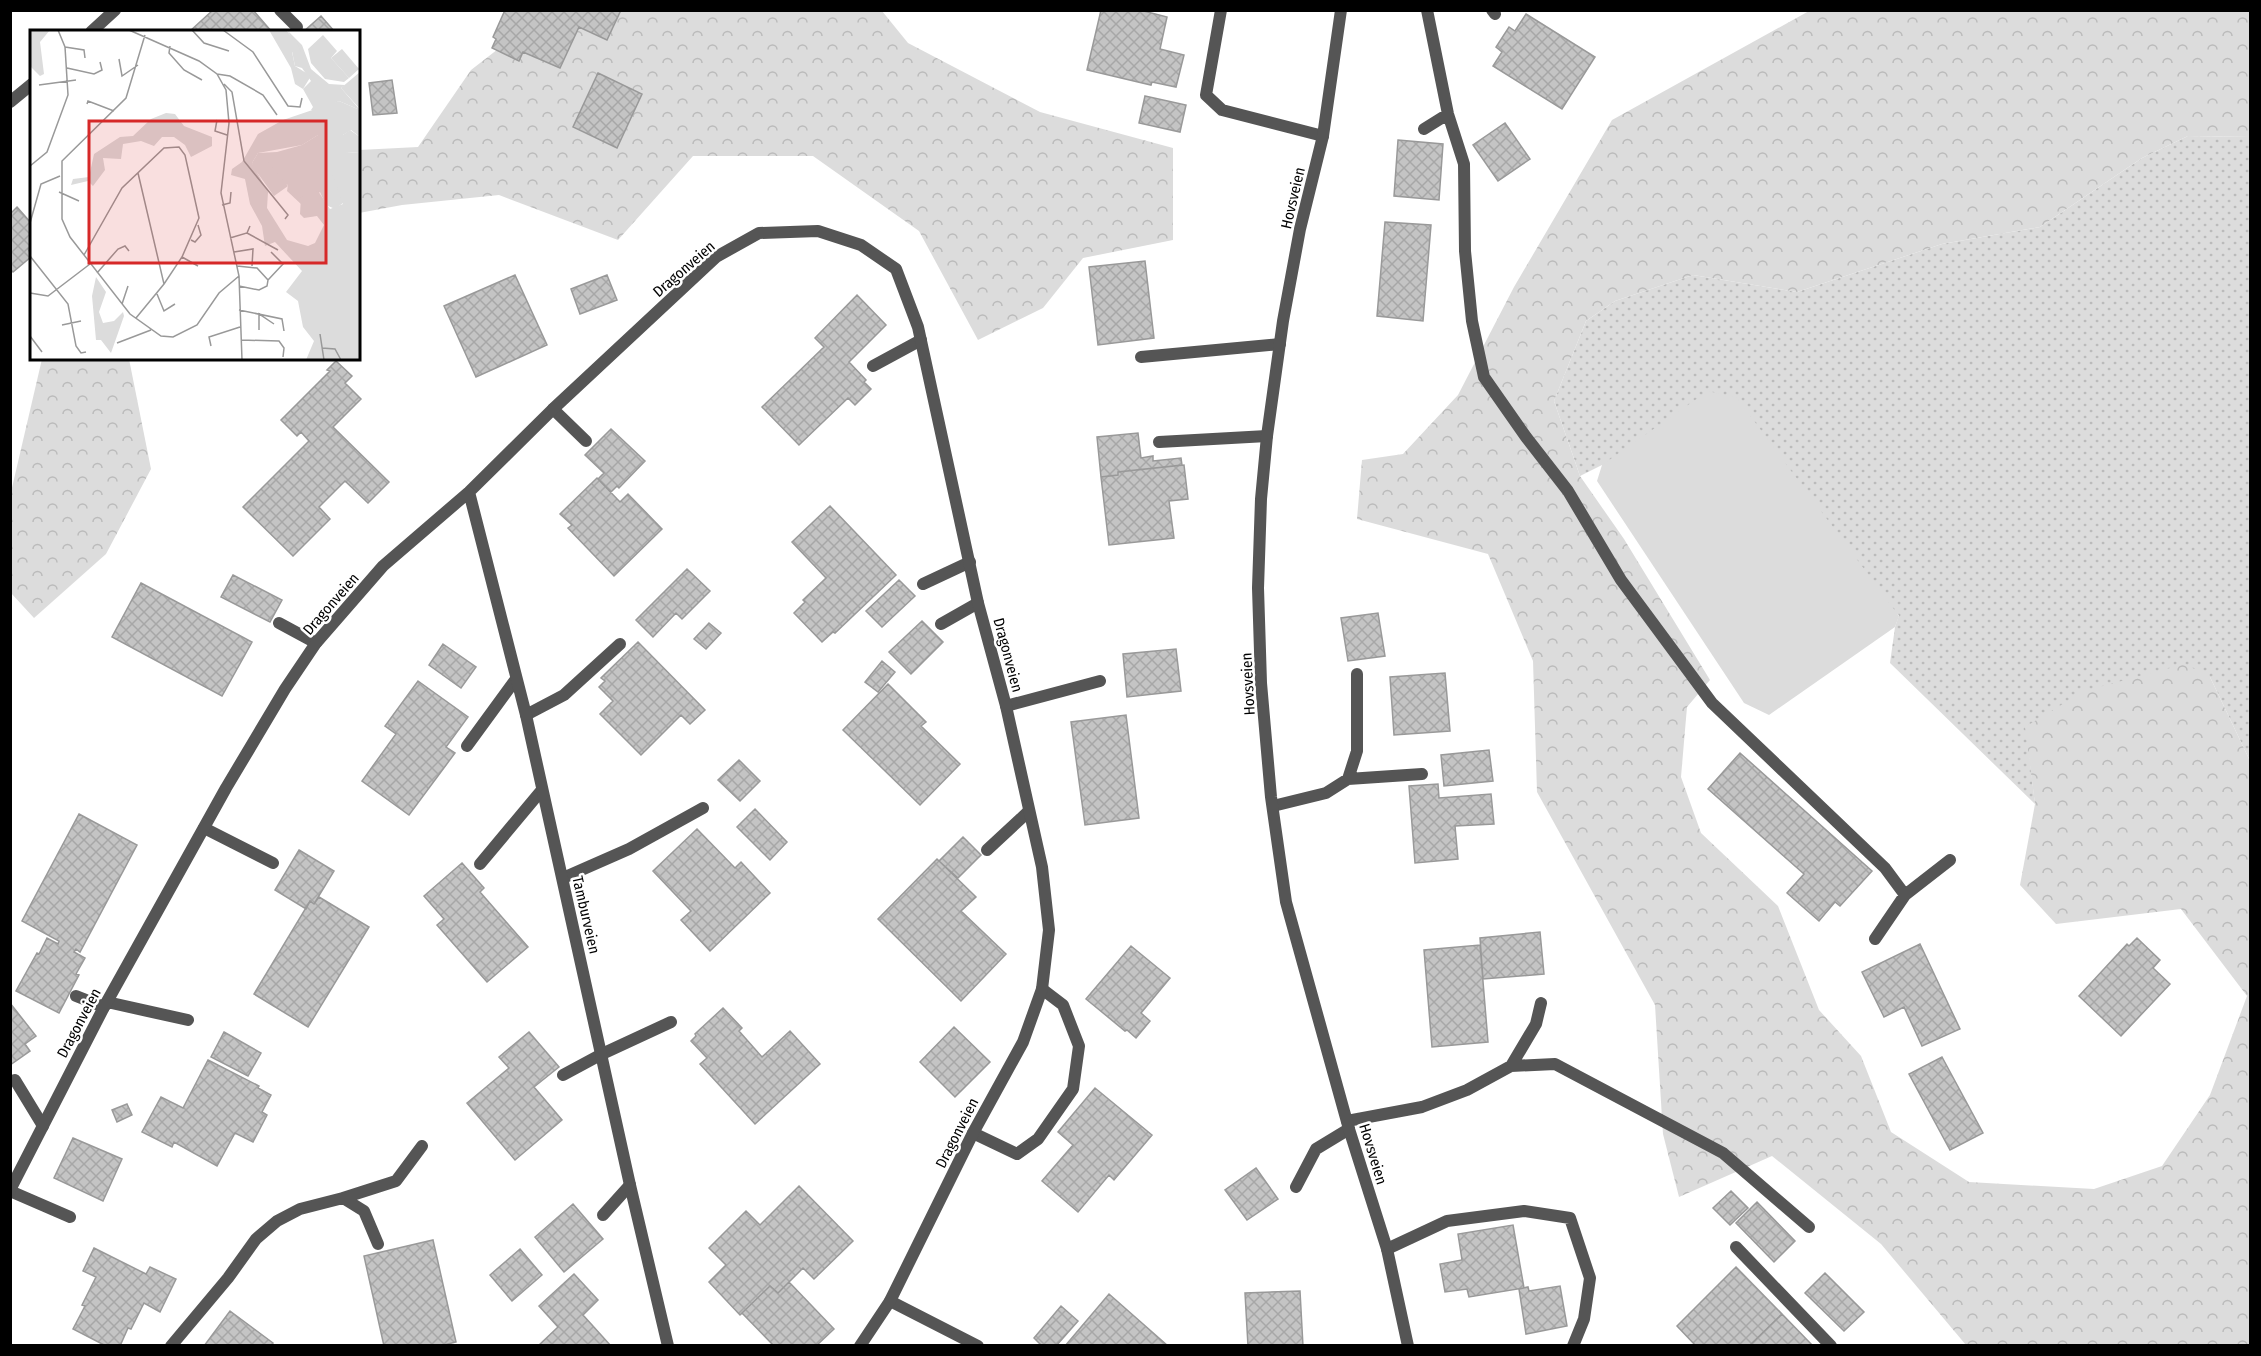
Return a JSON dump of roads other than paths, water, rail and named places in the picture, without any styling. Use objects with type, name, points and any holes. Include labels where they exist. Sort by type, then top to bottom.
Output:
[{"type":"street","points":[[93,30],[115,10]]},
{"type":"street","points":[[280,10],[297,27]]},
{"type":"street","points":[[1221,10],[1206,95],[1222,110],[1323,136]]},
{"type":"street","name":"Hovsveien","points":[[1341,10],[1323,136],[1300,229],[1267,436],[1261,499],[1258,588],[1261,683],[1273,806],[1286,902],[1348,1125],[1387,1249],[1408,1346]]},
{"type":"street","points":[[1427,10],[1448,114],[1464,164],[1465,251],[1472,321],[1484,377],[1526,437],[1568,490],[1621,580],[1712,703],[1885,868],[1905,895]]},
{"type":"street","points":[[10,102],[30,86]]},
{"type":"street","points":[[1424,129],[1448,114]]},
{"type":"street","name":"Dragonveien","points":[[10,1190],[106,1004],[204,828],[285,689],[316,643],[383,566],[469,492],[553,409],[716,257],[759,233],[818,231],[861,245],[896,269],[921,339],[978,603],[1006,705],[1042,867],[1049,930],[1042,989],[1023,1042],[973,1133],[890,1301],[860,1346]]},
{"type":"street","points":[[873,366],[921,339]]},
{"type":"street","points":[[1141,357],[1280,344]]},
{"type":"street","points":[[553,409],[586,441]]},
{"type":"street","points":[[1160,442],[1267,436]]},
{"type":"street","name":"Tamburveien","points":[[469,492],[526,715],[541,791],[563,878],[630,1185],[668,1346]]},
{"type":"street","points":[[923,584],[970,562]]},
{"type":"street","points":[[941,624],[978,603]]},
{"type":"street","points":[[279,623],[316,643]]},
{"type":"street","points":[[526,715],[564,695],[620,644]]},
{"type":"street","points":[[1348,779],[1357,751],[1357,674]]},
{"type":"street","points":[[467,746],[516,679]]},
{"type":"street","points":[[1006,705],[1100,681]]},
{"type":"street","points":[[1273,806],[1326,793],[1348,779],[1422,774]]},
{"type":"street","points":[[480,864],[541,791]]},
{"type":"street","points":[[563,878],[629,849],[703,808]]},
{"type":"street","points":[[987,850],[1029,811]]},
{"type":"street","points":[[204,828],[273,863]]},
{"type":"street","points":[[1875,939],[1905,895],[1950,860]]},
{"type":"street","points":[[973,1133],[1017,1154],[1038,1139],[1073,1089],[1078,1046],[1063,1005],[1042,989]]},
{"type":"street","points":[[76,996],[188,1020]]},
{"type":"street","points":[[1511,1066],[1536,1024],[1541,1003]]},
{"type":"street","points":[[563,1075],[671,1022]]},
{"type":"street","points":[[1296,1187],[1316,1149],[1348,1125],[1422,1107],[1467,1090],[1511,1066],[1555,1064],[1723,1153],[1809,1227]]},
{"type":"street","points":[[15,1080],[43,1126]]},
{"type":"street","points":[[171,1346],[228,1278],[256,1239],[276,1221],[300,1209],[396,1181],[422,1146]]},
{"type":"street","points":[[603,1215],[630,1185]]},
{"type":"street","points":[[10,1190],[70,1217]]},
{"type":"street","points":[[343,1198],[364,1211],[378,1244]]},
{"type":"street","points":[[1387,1249],[1447,1221],[1524,1211],[1570,1218],[1590,1278],[1584,1319],[1573,1346]]},
{"type":"street","points":[[1736,1247],[1831,1346]]},
{"type":"street","points":[[890,1301],[978,1346]]}]
